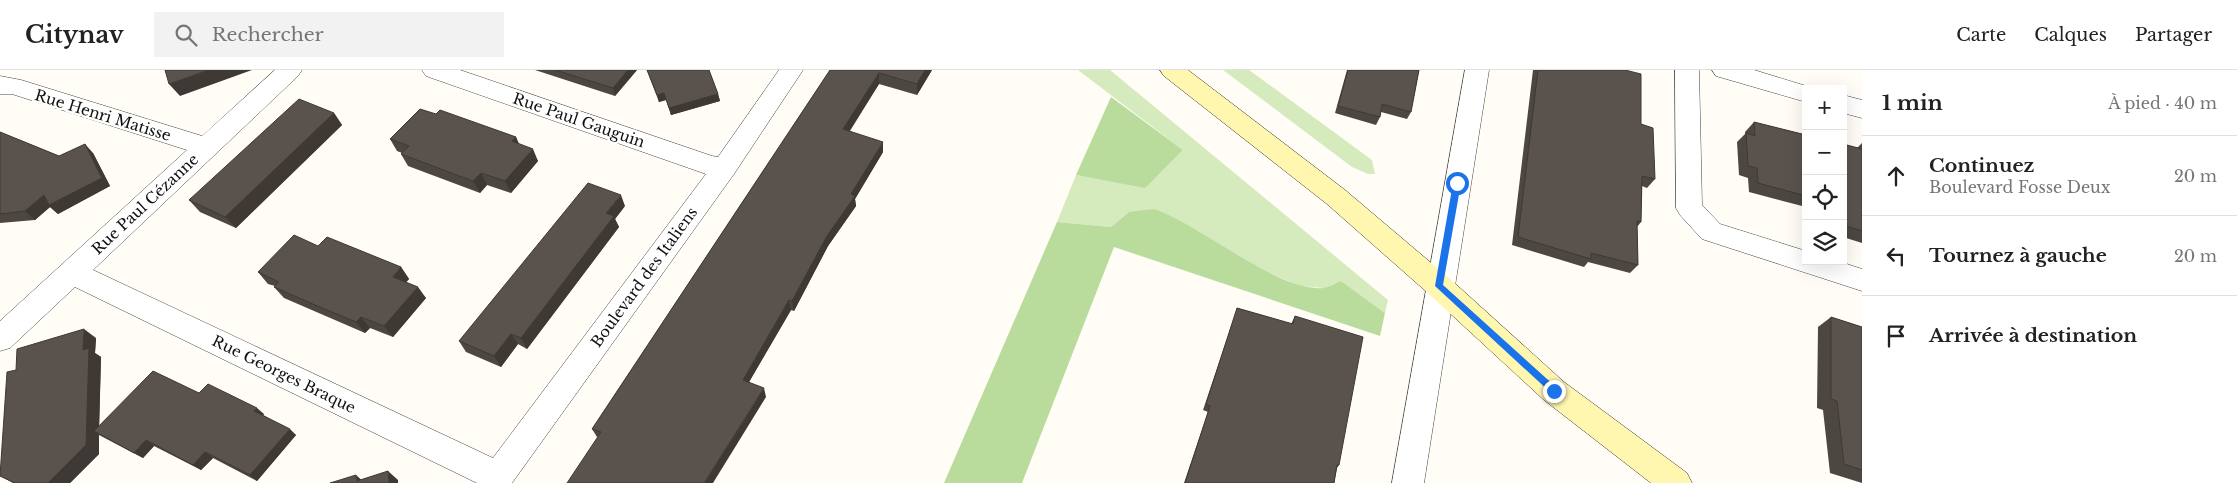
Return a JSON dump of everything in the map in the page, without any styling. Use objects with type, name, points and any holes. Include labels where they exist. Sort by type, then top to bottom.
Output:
[{"type":"main road","points":[[1172,70],[1336,197],[1439,286],[1554,391],[1676,483]]},
{"type":"street","name":"Rue Paul Cézanne","points":[[0,338],[290,70]]},
{"type":"street","name":"Rue Paul Gauguin","points":[[434,70],[711,166],[724,167]]},
{"type":"street","name":"Boulevard des Italiens","points":[[496,480],[724,167],[791,70]]},
{"type":"street","points":[[1408,483],[1439,286],[1477,70]]},
{"type":"street","points":[[1687,70],[1689,208],[1711,232],[1862,280]]},
{"type":"street","points":[[1724,70],[1802,92]]},
{"type":"street","name":"Rue Henri Matisse","points":[[0,85],[13,86],[206,147]]},
{"type":"street","points":[[1847,105],[1862,109]]},
{"type":"street","name":"Rue Georges Braque","points":[[71,272],[496,480]]},
{"type":"green space","points":[[1078,70],[1110,70],[1388,300],[1385,313],[1341,281],[1324,288],[1300,286],[1129,212],[1111,227],[1057,222],[1076,175],[1145,187],[1183,150]]},
{"type":"green space","points":[[1223,70],[1249,70],[1372,160],[1375,174],[1368,174],[1352,167]]},
{"type":"green space","points":[[1111,97],[1183,150],[1145,188],[1076,175]]},
{"type":"green space","points":[[1154,209],[1173,217],[1284,280],[1305,286],[1323,288],[1341,281],[1385,313],[1380,336],[1114,247],[1022,483],[944,483],[1057,222],[1111,227],[1129,212]]},
{"type":"building","points":[[165,70],[208,70],[169,84]]},
{"type":"building","points":[[555,70],[628,70],[613,88]]},
{"type":"building","points":[[647,70],[709,70],[718,94],[669,108],[664,93],[657,95]]},
{"type":"building","points":[[830,70],[925,70],[917,84],[879,73],[843,129],[883,142],[851,194],[855,196],[827,236],[792,301],[789,300],[743,380],[764,388],[704,483],[567,483],[601,432],[592,429]]},
{"type":"building","points":[[1348,70],[1419,70],[1411,112],[1382,104],[1380,117],[1338,106]]},
{"type":"building","points":[[1538,70],[1625,70],[1641,74],[1641,124],[1653,128],[1655,179],[1642,176],[1641,222],[1637,221],[1638,265],[1591,253],[1591,259],[1518,237]]},
{"type":"building","points":[[299,99],[334,113],[225,217],[189,200]]},
{"type":"building","points":[[420,109],[436,114],[440,110],[516,137],[512,141],[533,149],[505,181],[481,173],[473,181],[401,154],[409,146],[390,139]]},
{"type":"building","points":[[1754,122],[1802,134],[1802,195],[1758,183],[1757,168],[1748,166],[1746,133],[1755,136]]},
{"type":"building","points":[[0,132],[59,156],[85,144],[102,178],[49,205],[44,195],[25,211],[0,214]]},
{"type":"building","points":[[1847,145],[1862,149],[1862,231],[1847,226]]},
{"type":"building","points":[[588,183],[621,195],[606,213],[614,216],[521,338],[511,334],[494,356],[459,341]]},
{"type":"building","points":[[294,235],[318,246],[327,237],[401,267],[393,277],[418,287],[384,326],[361,317],[356,322],[315,305],[274,287],[279,282],[258,272]]},
{"type":"building","points":[[1237,308],[1293,324],[1295,316],[1363,337],[1334,483],[1185,483],[1210,406],[1206,404]]},
{"type":"building","points":[[1831,317],[1862,327],[1862,470],[1844,464],[1837,401],[1831,399]]},
{"type":"building","points":[[84,329],[83,350],[89,348],[86,445],[48,483],[15,483],[0,476],[7,372],[16,370],[17,349]]},
{"type":"building","points":[[153,371],[199,393],[208,384],[257,408],[254,411],[290,429],[250,475],[205,452],[193,465],[146,440],[134,453],[94,431]]},
{"type":"building","points":[[388,471],[389,483],[330,483],[356,475],[357,481]]},
{"type":"route","points":[[1457,183],[1439,286],[1554,391]]}]
